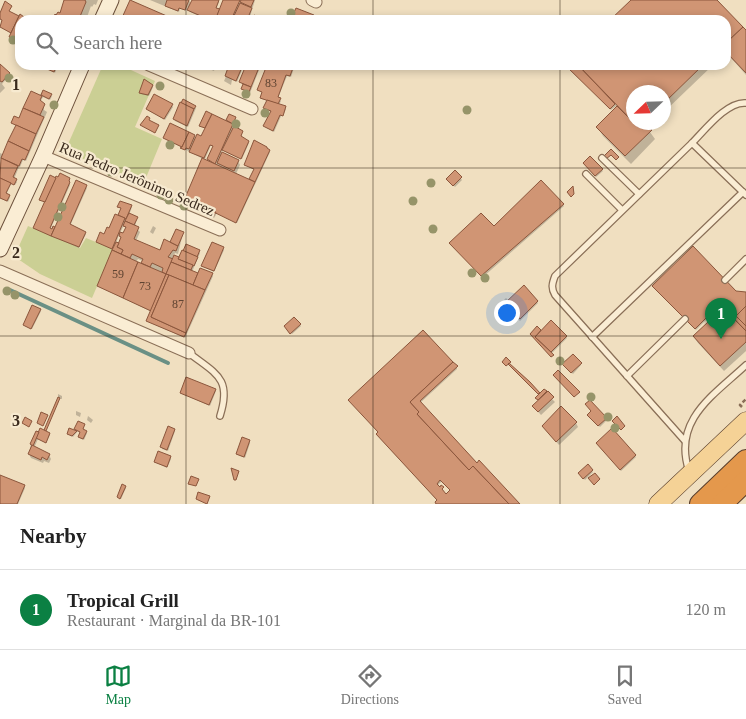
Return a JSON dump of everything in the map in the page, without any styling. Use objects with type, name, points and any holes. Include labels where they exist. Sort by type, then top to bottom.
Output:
[{"type":"highway","points":[[700,504],[746,460]]},
{"type":"highway","points":[[722,504],[746,481]]},
{"type":"main road","points":[[658,504],[746,421]]},
{"type":"street","points":[[104,15],[111,0]]},
{"type":"street","points":[[0,249],[80,70]]},
{"type":"street","points":[[161,70],[252,109]]},
{"type":"street","name":"Rua Pedro Jerônimo Sedrez","points":[[43,156],[220,230]]},
{"type":"street","points":[[0,271],[189,353]]},
{"type":"lane","points":[[685,441],[555,295],[553,281],[555,276],[729,107],[738,103],[746,103]]},
{"type":"lane","points":[[592,337],[744,193],[692,143]]},
{"type":"lane","points":[[602,158],[639,194]]},
{"type":"lane","points":[[586,174],[622,210]]},
{"type":"lane","points":[[726,280],[746,260]]},
{"type":"lane","points":[[741,264],[746,270]]},
{"type":"lane","points":[[627,376],[685,319]]},
{"type":"lane","points":[[189,353],[218,376],[224,387],[225,400],[220,416]]},
{"type":"lane","points":[[690,473],[685,441],[691,421],[698,410],[746,365]]},
{"type":"path","points":[[746,399],[740,405],[744,410],[746,408]]},
{"type":"green space","points":[[101,70],[131,70],[155,81],[135,127],[162,139],[143,185],[65,151]]},
{"type":"green space","points":[[28,226],[80,248],[86,238],[113,249],[92,298],[40,274],[18,259],[15,255]]},
{"type":"building","points":[[64,0],[85,0],[86,2],[81,15],[56,15],[58,12],[60,13]]},
{"type":"building","points":[[130,0],[164,15],[123,15]]},
{"type":"building","points":[[167,0],[189,0],[185,10],[179,8],[178,11],[165,6]]},
{"type":"building","points":[[192,0],[219,0],[216,8],[220,9],[217,15],[198,15],[187,10]]},
{"type":"building","points":[[223,0],[240,0],[233,15],[217,15]]},
{"type":"building","points":[[241,0],[254,0],[251,7],[240,2]]},
{"type":"building","points":[[631,0],[717,0],[743,27],[731,38],[731,15],[615,15]]},
{"type":"building","points":[[5,1],[12,6],[9,11],[17,15],[15,15],[15,24],[11,33],[0,27],[2,20],[0,19],[0,13]]},
{"type":"building","points":[[240,3],[252,8],[249,15],[234,15]]},
{"type":"building","points":[[296,8],[314,15],[293,15]]},
{"type":"building","points":[[15,24],[15,40],[9,37]]},
{"type":"building","points":[[743,27],[746,30],[746,73],[731,57],[731,38]]},
{"type":"building","points":[[0,64],[10,73],[2,82],[0,81]]},
{"type":"building","points":[[227,70],[241,70],[236,81],[225,76]]},
{"type":"building","points":[[244,70],[258,70],[251,87],[239,82]]},
{"type":"building","points":[[265,70],[292,70],[290,76],[286,75],[278,97],[281,98],[278,104],[260,98],[262,92],[257,90]]},
{"type":"building","points":[[570,70],[583,70],[615,104],[610,109]]},
{"type":"building","points":[[583,70],[698,70],[671,96],[671,85],[626,85],[626,115]]},
{"type":"building","points":[[144,79],[153,85],[148,95],[139,93]]},
{"type":"building","points":[[243,84],[251,87],[249,92],[241,89]]},
{"type":"building","points":[[43,90],[52,94],[49,99],[41,95]]},
{"type":"building","points":[[31,91],[42,96],[40,100],[45,104],[40,115],[23,108]]},
{"type":"building","points":[[154,94],[173,104],[164,119],[146,109]]},
{"type":"building","points":[[183,99],[196,106],[194,109],[181,103]]},
{"type":"building","points":[[267,100],[286,106],[283,116],[280,115],[273,131],[263,126],[271,111],[263,108]]},
{"type":"building","points":[[180,102],[194,109],[187,126],[173,119]]},
{"type":"building","points":[[617,106],[626,115],[626,130],[652,130],[625,156],[596,127]]},
{"type":"building","points":[[23,108],[44,117],[36,134],[11,123],[14,116],[19,118]]},
{"type":"building","points":[[206,111],[212,114],[205,128],[199,126]]},
{"type":"building","points":[[212,114],[233,124],[215,164],[207,159],[213,146],[210,145],[204,158],[189,152],[197,134],[201,136]]},
{"type":"building","points":[[229,114],[236,117],[233,124],[226,120]]},
{"type":"building","points":[[147,116],[150,118],[149,120],[159,125],[155,133],[140,125]]},
{"type":"building","points":[[170,123],[189,132],[182,147],[163,138]]},
{"type":"building","points":[[16,125],[36,134],[29,151],[8,141]]},
{"type":"building","points":[[234,126],[243,131],[241,136],[249,141],[241,159],[222,150]]},
{"type":"building","points":[[189,132],[195,135],[189,149],[186,148],[185,150],[180,148]]},
{"type":"building","points":[[254,140],[270,150],[255,182],[249,179],[254,169],[244,165]]},
{"type":"building","points":[[8,141],[29,151],[25,160],[22,159],[19,166],[1,158]]},
{"type":"building","points":[[611,149],[619,157],[616,160],[611,155],[606,159],[604,156]]},
{"type":"building","points":[[222,152],[239,160],[234,171],[217,163]]},
{"type":"building","points":[[590,156],[603,169],[595,176],[583,163]]},
{"type":"building","points":[[1,158],[18,166],[13,177],[17,179],[14,185],[0,178]]},
{"type":"building","points":[[202,158],[255,182],[236,223],[185,198]]},
{"type":"building","points":[[455,170],[462,177],[453,186],[446,179]]},
{"type":"building","points":[[60,173],[70,178],[70,182],[50,228],[55,227],[51,236],[33,228],[56,176],[58,177]]},
{"type":"building","points":[[50,175],[56,178],[45,202],[39,200]]},
{"type":"building","points":[[0,178],[11,183],[6,193],[10,195],[7,201],[0,198]]},
{"type":"building","points":[[76,180],[87,185],[70,224],[86,232],[79,247],[51,236]]},
{"type":"building","points":[[541,180],[564,204],[481,276],[449,243],[481,213],[494,226]]},
{"type":"building","points":[[573,186],[574,194],[571,197],[567,192]]},
{"type":"building","points":[[120,201],[132,205],[126,219],[118,215],[121,208],[117,207]]},
{"type":"building","points":[[194,202],[216,212],[213,217],[192,208]]},
{"type":"building","points":[[129,213],[138,217],[134,225],[125,221]]},
{"type":"building","points":[[115,214],[125,218],[112,249],[96,242],[100,232],[104,234],[107,227],[109,228]]},
{"type":"building","points":[[125,221],[139,227],[134,239],[160,250],[164,239],[178,246],[176,251],[173,250],[168,257],[173,259],[166,274],[162,272],[163,268],[152,263],[150,267],[141,263],[143,259],[132,254],[130,258],[121,254],[123,250],[117,247],[121,237],[119,236],[120,232],[123,233],[126,227],[123,226]]},
{"type":"building","points":[[176,229],[184,232],[178,246],[170,242]]},
{"type":"building","points":[[116,242],[119,243],[117,247],[123,250],[121,254],[112,250]]},
{"type":"building","points":[[212,242],[224,247],[214,271],[201,266]]},
{"type":"building","points":[[186,244],[200,250],[197,257],[183,251]]},
{"type":"building","points":[[693,246],[736,291],[746,292],[746,306],[736,316],[746,326],[746,331],[720,304],[695,329],[652,286]]},
{"type":"building","points":[[112,250],[138,262],[123,298],[97,286]]},
{"type":"building","points":[[182,250],[198,257],[194,266],[178,259]]},
{"type":"building","points":[[174,255],[179,257],[178,259],[193,265],[191,270],[171,262]]},
{"type":"building","points":[[138,262],[166,274],[151,311],[123,298]]},
{"type":"building","points":[[171,262],[198,273],[193,285],[166,274]]},
{"type":"building","points":[[200,268],[213,273],[205,290],[193,285]]},
{"type":"building","points":[[166,274],[169,275],[151,317],[186,333],[184,337],[146,321]]},
{"type":"building","points":[[169,275],[205,290],[186,333],[151,317]]},
{"type":"building","points":[[524,285],[538,301],[520,319],[505,303]]},
{"type":"building","points":[[32,305],[41,309],[31,329],[23,325]]},
{"type":"building","points":[[746,306],[746,326],[736,316]]},
{"type":"building","points":[[723,308],[746,331],[746,342],[720,366],[693,336]]},
{"type":"building","points":[[294,317],[301,324],[290,334],[284,326]]},
{"type":"building","points":[[551,320],[567,336],[551,352],[535,337]]},
{"type":"building","points":[[537,326],[541,330],[535,337],[554,355],[551,357],[530,334]]},
{"type":"building","points":[[423,330],[453,362],[410,402],[419,412],[417,414],[469,470],[473,466],[509,504],[436,504],[437,500],[376,434],[378,432],[348,400]],"holes":[[[440,480],[450,490],[446,494],[442,489],[444,487],[441,485],[440,487],[437,484]]]},
{"type":"building","points":[[573,354],[582,363],[571,373],[562,364]]},
{"type":"building","points":[[506,357],[511,362],[506,366],[502,362]]},
{"type":"building","points":[[453,362],[458,366],[420,401],[477,463],[479,460],[520,504],[509,504],[473,466],[469,470],[417,414],[419,412],[410,402]]},
{"type":"building","points":[[509,363],[530,382],[540,393],[538,394]]},
{"type":"building","points":[[558,370],[580,392],[574,397],[553,375]]},
{"type":"building","points":[[186,377],[216,389],[209,405],[180,393]]},
{"type":"building","points":[[544,389],[547,391],[538,400],[535,398]]},
{"type":"building","points":[[548,391],[554,397],[538,412],[532,406]]},
{"type":"building","points":[[58,397],[60,398],[46,431],[44,430]]},
{"type":"building","points":[[590,400],[607,418],[598,426],[587,415],[591,411],[585,404]]},
{"type":"building","points":[[561,406],[577,422],[556,442],[542,426]]},
{"type":"building","points":[[41,412],[48,415],[43,426],[37,423]]},
{"type":"building","points":[[617,416],[625,426],[621,430],[612,421]]},
{"type":"building","points":[[25,417],[32,421],[29,427],[22,423]]},
{"type":"building","points":[[78,421],[85,424],[83,429],[87,431],[83,439],[78,437],[80,432],[74,429]]},
{"type":"building","points":[[168,426],[175,429],[167,450],[160,447]]},
{"type":"building","points":[[40,428],[50,433],[46,443],[36,438]]},
{"type":"building","points":[[69,428],[77,431],[72,436],[67,434]]},
{"type":"building","points":[[612,428],[636,455],[620,470],[596,443]]},
{"type":"building","points":[[36,431],[39,432],[33,446],[30,444]]},
{"type":"building","points":[[242,437],[250,440],[244,457],[236,454]]},
{"type":"building","points":[[32,445],[50,454],[47,460],[42,457],[41,460],[28,454]]},
{"type":"building","points":[[158,451],[171,456],[167,467],[154,462]]},
{"type":"building","points":[[588,464],[593,470],[583,479],[578,473]]},
{"type":"building","points":[[231,468],[239,471],[236,480],[234,480]]},
{"type":"building","points":[[595,473],[600,479],[594,485],[588,478]]},
{"type":"building","points":[[0,475],[25,485],[17,504],[0,504]]},
{"type":"building","points":[[191,476],[199,479],[196,486],[188,484]]},
{"type":"building","points":[[122,484],[126,486],[120,499],[117,497]]},
{"type":"building","points":[[198,492],[210,496],[207,504],[196,499]]},
{"type":"waterway","points":[[10,290],[168,363]]},
{"type":"place","name":"Tropical Grill","points":[[721,339]]}]
